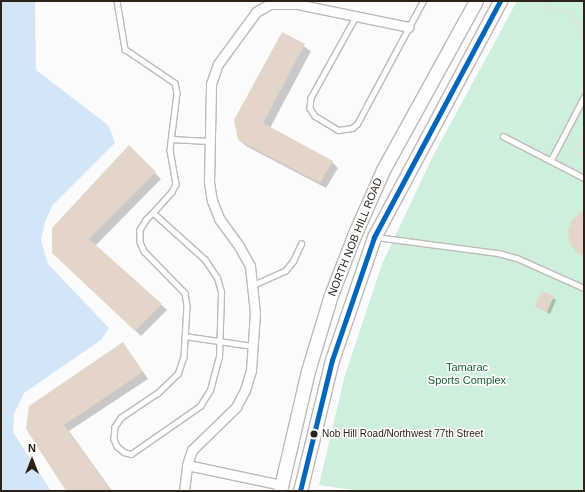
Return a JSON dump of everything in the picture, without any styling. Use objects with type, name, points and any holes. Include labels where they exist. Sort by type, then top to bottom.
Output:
[{"type":"main road","name":"NORTH NOB HILL ROAD","points":[[281,488],[308,371],[331,295],[356,230],[382,170],[476,1]]},
{"type":"main road","name":"NORTH NOB HILL ROAD","points":[[301,491],[332,360],[374,237],[500,1]]},
{"type":"main road","points":[[281,488],[301,491]]},
{"type":"street","points":[[184,491],[187,464],[192,450],[236,407],[251,370],[253,346],[255,313],[250,266],[239,246],[220,218],[212,201],[208,182],[208,141],[211,84],[218,64],[256,12],[270,4],[288,2],[357,15],[409,27]]},
{"type":"street","points":[[187,464],[281,488]]},
{"type":"lane","points":[[117,1],[125,48],[175,83],[177,93],[171,139],[176,184],[153,213],[140,230],[140,242],[144,251],[184,293],[187,306],[184,357],[178,374],[158,393],[121,418],[115,427],[114,440],[124,452],[131,454],[200,406],[210,390],[220,341],[221,292],[217,278],[205,260],[153,213]]},
{"type":"lane","points":[[357,15],[311,98],[310,108],[314,116],[338,130],[346,130],[357,124],[423,1]]},
{"type":"lane","points":[[551,160],[584,97]]},
{"type":"lane","points":[[503,136],[584,178]]},
{"type":"lane","points":[[171,139],[208,141]]},
{"type":"lane","points":[[374,237],[498,253],[517,258],[584,288]]},
{"type":"lane","points":[[253,285],[285,271],[293,261],[301,244]]},
{"type":"lane","points":[[185,336],[253,346]]},
{"type":"path","points":[[540,1],[548,8],[570,14],[576,20],[584,40]]},
{"type":"path","points":[[584,134],[574,152],[584,157]]},
{"type":"green space","name":"Tamarac Sports Complex","points":[[517,1],[584,1],[584,491],[359,491],[319,485],[345,375],[382,264],[434,154]]},
{"type":"water","points":[[1,1],[35,1],[36,70],[104,122],[109,127],[115,143],[52,206],[45,222],[41,240],[48,264],[109,328],[101,340],[24,393],[14,414],[13,432],[51,491],[1,491]]},
{"type":"building","points":[[282,32],[305,44],[263,123],[333,161],[320,183],[238,140],[234,120]]},
{"type":"building","points":[[129,145],[156,172],[89,239],[162,304],[135,331],[52,253],[52,228]]},
{"type":"building","points":[[584,210],[584,257],[575,251],[569,242],[568,231],[572,220]]},
{"type":"building","points":[[542,291],[554,296],[547,312],[535,306]]},
{"type":"building","points":[[123,342],[143,372],[64,425],[111,491],[66,491],[26,429],[29,406]]},
{"type":"transit line","points":[[300,491],[332,360],[374,237],[500,1]]},
{"type":"place","name":"Nob Hill Road/Northwest 77th Street","points":[[314,434]]}]
